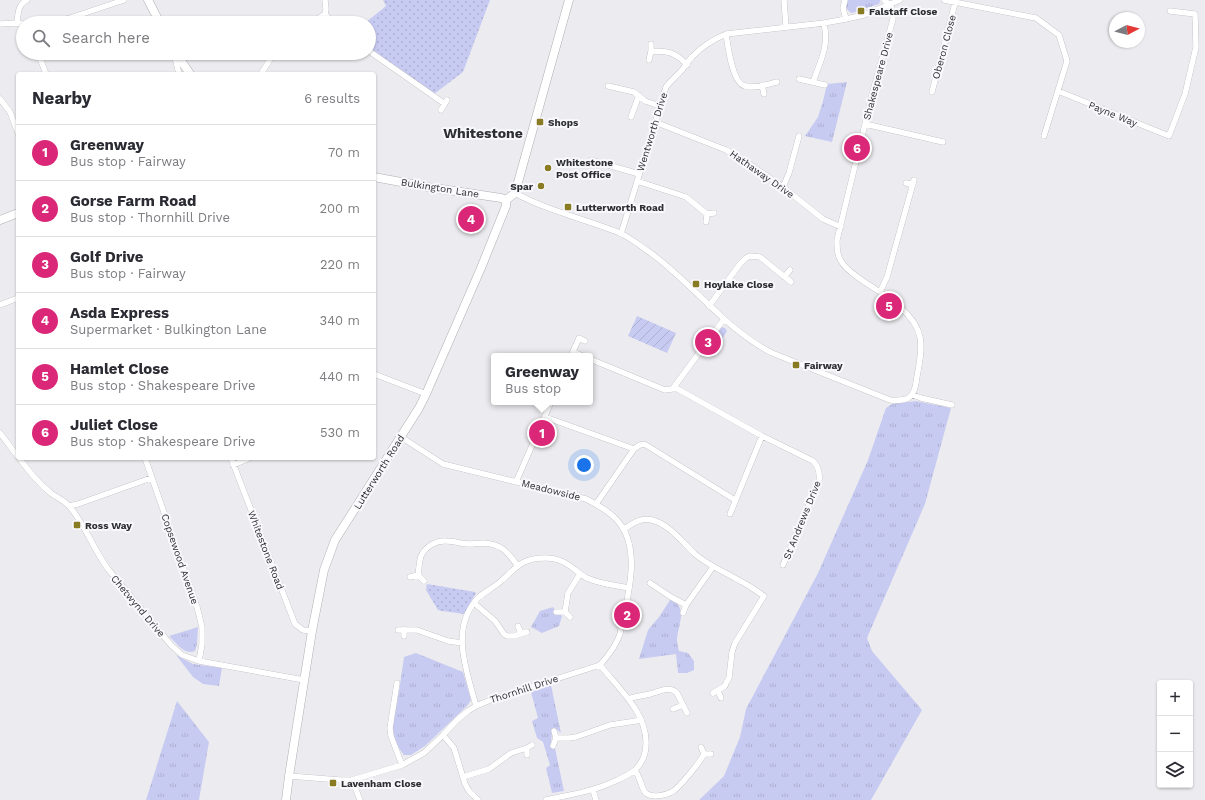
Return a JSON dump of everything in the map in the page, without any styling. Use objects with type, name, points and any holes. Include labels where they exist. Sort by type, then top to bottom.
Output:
[{"type":"main road","points":[[148,0],[156,16]]},
{"type":"main road","points":[[506,200],[515,193],[570,0]]},
{"type":"main road","points":[[180,60],[189,72]]},
{"type":"main road","name":"Bulkington Lane","points":[[376,177],[506,200]]},
{"type":"main road","name":"Lutterworth Road","points":[[286,800],[312,632],[324,570],[335,540],[419,408],[484,262],[506,206],[506,200]]},
{"type":"main road","points":[[0,220],[16,214]]},
{"type":"street","points":[[19,16],[18,12],[20,6],[27,0]]},
{"type":"street","points":[[82,16],[124,0]]},
{"type":"street","points":[[322,16],[325,14],[326,9],[325,0]]},
{"type":"street","points":[[784,0],[786,27]]},
{"type":"street","points":[[845,0],[844,8],[846,19]]},
{"type":"street","points":[[884,0],[890,5]]},
{"type":"street","name":"Wentworth Drive","points":[[621,234],[666,87],[669,82],[687,65],[693,56],[705,45],[726,34],[824,23],[864,15],[900,0]]},
{"type":"street","points":[[944,0],[1036,18],[1059,35],[1067,61],[1044,136]]},
{"type":"street","name":"Oberon Close","points":[[932,92],[955,3]]},
{"type":"street","name":"Shakespeare Drive","points":[[890,5],[893,9],[893,19],[865,124],[837,250],[840,260],[848,270],[905,311],[913,320],[920,336],[921,354],[913,395]]},
{"type":"street","name":"Payne Way","points":[[1058,91],[1169,136],[1185,94],[1196,47],[1195,14],[1170,11]]},
{"type":"street","points":[[0,24],[16,23]]},
{"type":"street","points":[[813,82],[825,48],[826,42],[824,23]]},
{"type":"street","points":[[726,34],[733,68],[739,81],[744,86],[751,87],[777,82]]},
{"type":"street","points":[[649,60],[651,44]]},
{"type":"street","points":[[651,51],[667,51],[673,53],[681,58],[687,65]]},
{"type":"street","points":[[376,56],[446,102],[441,110]]},
{"type":"street","points":[[41,60],[45,72]]},
{"type":"street","points":[[176,60],[179,72]]},
{"type":"street","points":[[262,72],[270,60]]},
{"type":"street","points":[[798,79],[825,85]]},
{"type":"street","points":[[762,85],[764,94]]},
{"type":"street","points":[[608,86],[634,92],[645,101],[660,106]]},
{"type":"street","points":[[631,117],[638,95]]},
{"type":"street","points":[[0,99],[10,112],[16,128]]},
{"type":"street","name":"Hathaway Drive","points":[[655,122],[726,150],[742,159],[783,187],[823,219],[841,227]]},
{"type":"street","points":[[865,124],[943,142]]},
{"type":"street","points":[[783,187],[789,173],[799,136]]},
{"type":"street","points":[[591,160],[639,174]]},
{"type":"street","points":[[637,181],[686,197],[707,214],[714,213]]},
{"type":"street","points":[[880,292],[887,277],[913,182],[906,183]]},
{"type":"street","points":[[515,193],[564,214],[621,234],[648,251],[724,319],[757,345],[772,353],[890,400],[908,399],[913,395],[952,405]]},
{"type":"street","points":[[706,222],[707,214]]},
{"type":"street","points":[[709,306],[740,264],[750,256],[760,257],[791,282]]},
{"type":"street","points":[[784,277],[790,270]]},
{"type":"street","points":[[0,305],[16,299]]},
{"type":"street","points":[[593,360],[665,390],[672,389],[724,319]]},
{"type":"street","points":[[572,353],[579,338],[585,341]]},
{"type":"street","points":[[376,375],[426,394]]},
{"type":"street","points":[[674,387],[762,436],[730,514]]},
{"type":"street","points":[[516,482],[550,405]]},
{"type":"street","points":[[545,417],[634,449]]},
{"type":"street","name":"Chetwynd Drive","points":[[0,434],[16,454]]},
{"type":"street","name":"St Andrews Drive","points":[[762,436],[813,461],[819,469],[819,481],[783,565]]},
{"type":"street","name":"Meadowside","points":[[400,437],[443,464],[586,499],[596,504]]},
{"type":"street","points":[[546,800],[593,790],[613,782],[635,770],[642,760],[647,740],[646,732],[641,719],[600,665],[618,641],[632,570],[630,544],[624,529],[615,518],[596,504],[634,449],[639,445],[646,445],[735,500]]},
{"type":"street","name":"Chetwynd Drive","points":[[20,460],[38,482],[69,506],[101,560],[171,646],[182,655],[199,662],[219,664],[304,680]]},
{"type":"street","name":"Copsewood Avenue","points":[[146,460],[202,627],[202,644],[199,662]]},
{"type":"street","name":"Whitestone Road","points":[[232,460],[295,624],[303,630],[312,632]]},
{"type":"street","points":[[233,465],[245,460]]},
{"type":"street","points":[[69,506],[151,478]]},
{"type":"street","points":[[624,529],[642,520],[653,520],[666,527],[684,542],[695,554],[713,567],[764,596],[735,643],[732,652],[729,678],[724,686],[715,692],[721,698]]},
{"type":"street","points":[[418,575],[420,558],[422,554],[433,544],[444,541],[471,544],[494,544],[504,549],[517,565]]},
{"type":"street","points":[[476,706],[463,656],[462,643],[465,618],[478,598],[499,583],[517,565],[524,561],[552,559],[569,565],[580,574],[592,580],[629,588]]},
{"type":"street","points":[[683,613],[686,605],[713,567]]},
{"type":"street","points":[[565,612],[568,593],[580,574]]},
{"type":"street","points":[[410,577],[418,575]]},
{"type":"street","points":[[418,575],[424,581]]},
{"type":"street","points":[[650,583],[654,589],[686,605]]},
{"type":"street","points":[[474,603],[495,621],[507,636],[514,636],[527,632]]},
{"type":"street","points":[[556,612],[565,612],[570,617]]},
{"type":"street","points":[[518,626],[521,634]]},
{"type":"street","points":[[404,636],[401,630],[417,630],[448,641],[462,643]]},
{"type":"street","name":"Thornhill Drive","points":[[289,776],[352,780],[402,765],[424,753],[457,720],[476,706],[493,699],[600,665]]},
{"type":"street","points":[[397,683],[390,728],[391,736],[402,765]]},
{"type":"street","points":[[628,700],[632,697],[651,694],[667,689],[675,690],[688,712]]},
{"type":"street","points":[[673,709],[683,705]]},
{"type":"street","points":[[556,738],[576,737],[610,725],[641,719]]},
{"type":"street","points":[[553,746],[556,738],[554,732]]},
{"type":"street","points":[[443,735],[454,748],[465,784],[469,791],[478,800]]},
{"type":"street","points":[[464,777],[489,769],[511,753],[530,747],[527,755]]},
{"type":"street","points":[[635,770],[640,778],[642,787],[646,794],[655,797],[672,792],[700,762],[704,754],[701,747]]},
{"type":"street","points":[[704,754],[711,754]]},
{"type":"street","points":[[352,780],[360,800]]},
{"type":"street","points":[[593,790],[596,800]]},
{"type":"green space","points":[[383,0],[490,0],[463,72],[434,94],[376,53],[376,16],[374,16],[386,6]]},
{"type":"green space","points":[[848,0],[880,1],[879,4],[852,13],[846,8]]},
{"type":"green space","points":[[847,82],[832,142],[805,136],[818,117],[827,84]]},
{"type":"green space","points":[[637,316],[676,333],[667,353],[628,336]]},
{"type":"green space","points":[[721,327],[725,328],[727,331],[714,352],[708,347]]},
{"type":"green space","points":[[916,401],[951,408],[925,504],[867,638],[872,651],[922,710],[871,800],[699,800],[724,776],[740,737],[746,709],[818,573],[868,460],[886,408],[892,404]]},
{"type":"green space","points":[[427,584],[476,593],[464,614],[442,611],[438,610],[426,590]]},
{"type":"green space","points":[[670,600],[676,603],[681,611],[677,639],[679,651],[688,653],[694,661],[694,670],[687,673],[678,673],[676,654],[639,659],[648,630]]},
{"type":"green space","points":[[553,607],[556,612],[562,616],[559,626],[542,633],[531,627],[540,611]]},
{"type":"green space","points":[[198,627],[195,651],[187,652],[177,645],[169,636]]},
{"type":"green space","points":[[416,653],[463,672],[471,700],[467,706],[425,746],[411,755],[404,755],[394,738],[394,715],[404,657]]},
{"type":"green space","points":[[176,655],[193,664],[222,668],[219,686],[203,684],[193,677]]},
{"type":"green space","points":[[551,685],[561,733],[556,729],[552,731],[551,745],[555,748],[564,791],[552,793],[546,768],[550,765],[543,742],[537,738],[532,721],[538,718],[531,692]]},
{"type":"green space","points":[[177,701],[209,742],[199,800],[146,800]]},
{"type":"place","name":"Falstaff Close","points":[[861,11]]},
{"type":"place","name":"Shops","points":[[540,122]]},
{"type":"place","name":"Juliet Close","points":[[857,148]]},
{"type":"place","name":"Whitestone Post Office","points":[[548,168]]},
{"type":"place","name":"Spar","points":[[541,186]]},
{"type":"place","name":"Lutterworth Road","points":[[568,207]]},
{"type":"place","name":"Asda Express","points":[[471,219]]},
{"type":"place","name":"Hoylake Close","points":[[696,284]]},
{"type":"place","name":"Hamlet Close","points":[[889,306]]},
{"type":"place","name":"Golf Drive","points":[[708,342]]},
{"type":"place","name":"Fairway","points":[[796,365]]},
{"type":"place","name":"Greenway","points":[[542,433]]},
{"type":"place","name":"Ross Way","points":[[77,525]]},
{"type":"place","name":"Gorse Farm Road","points":[[627,615]]},
{"type":"place","name":"Lavenham Close","points":[[333,783]]},
{"type":"district","name":"Whitestone","points":[[483,133]]}]
